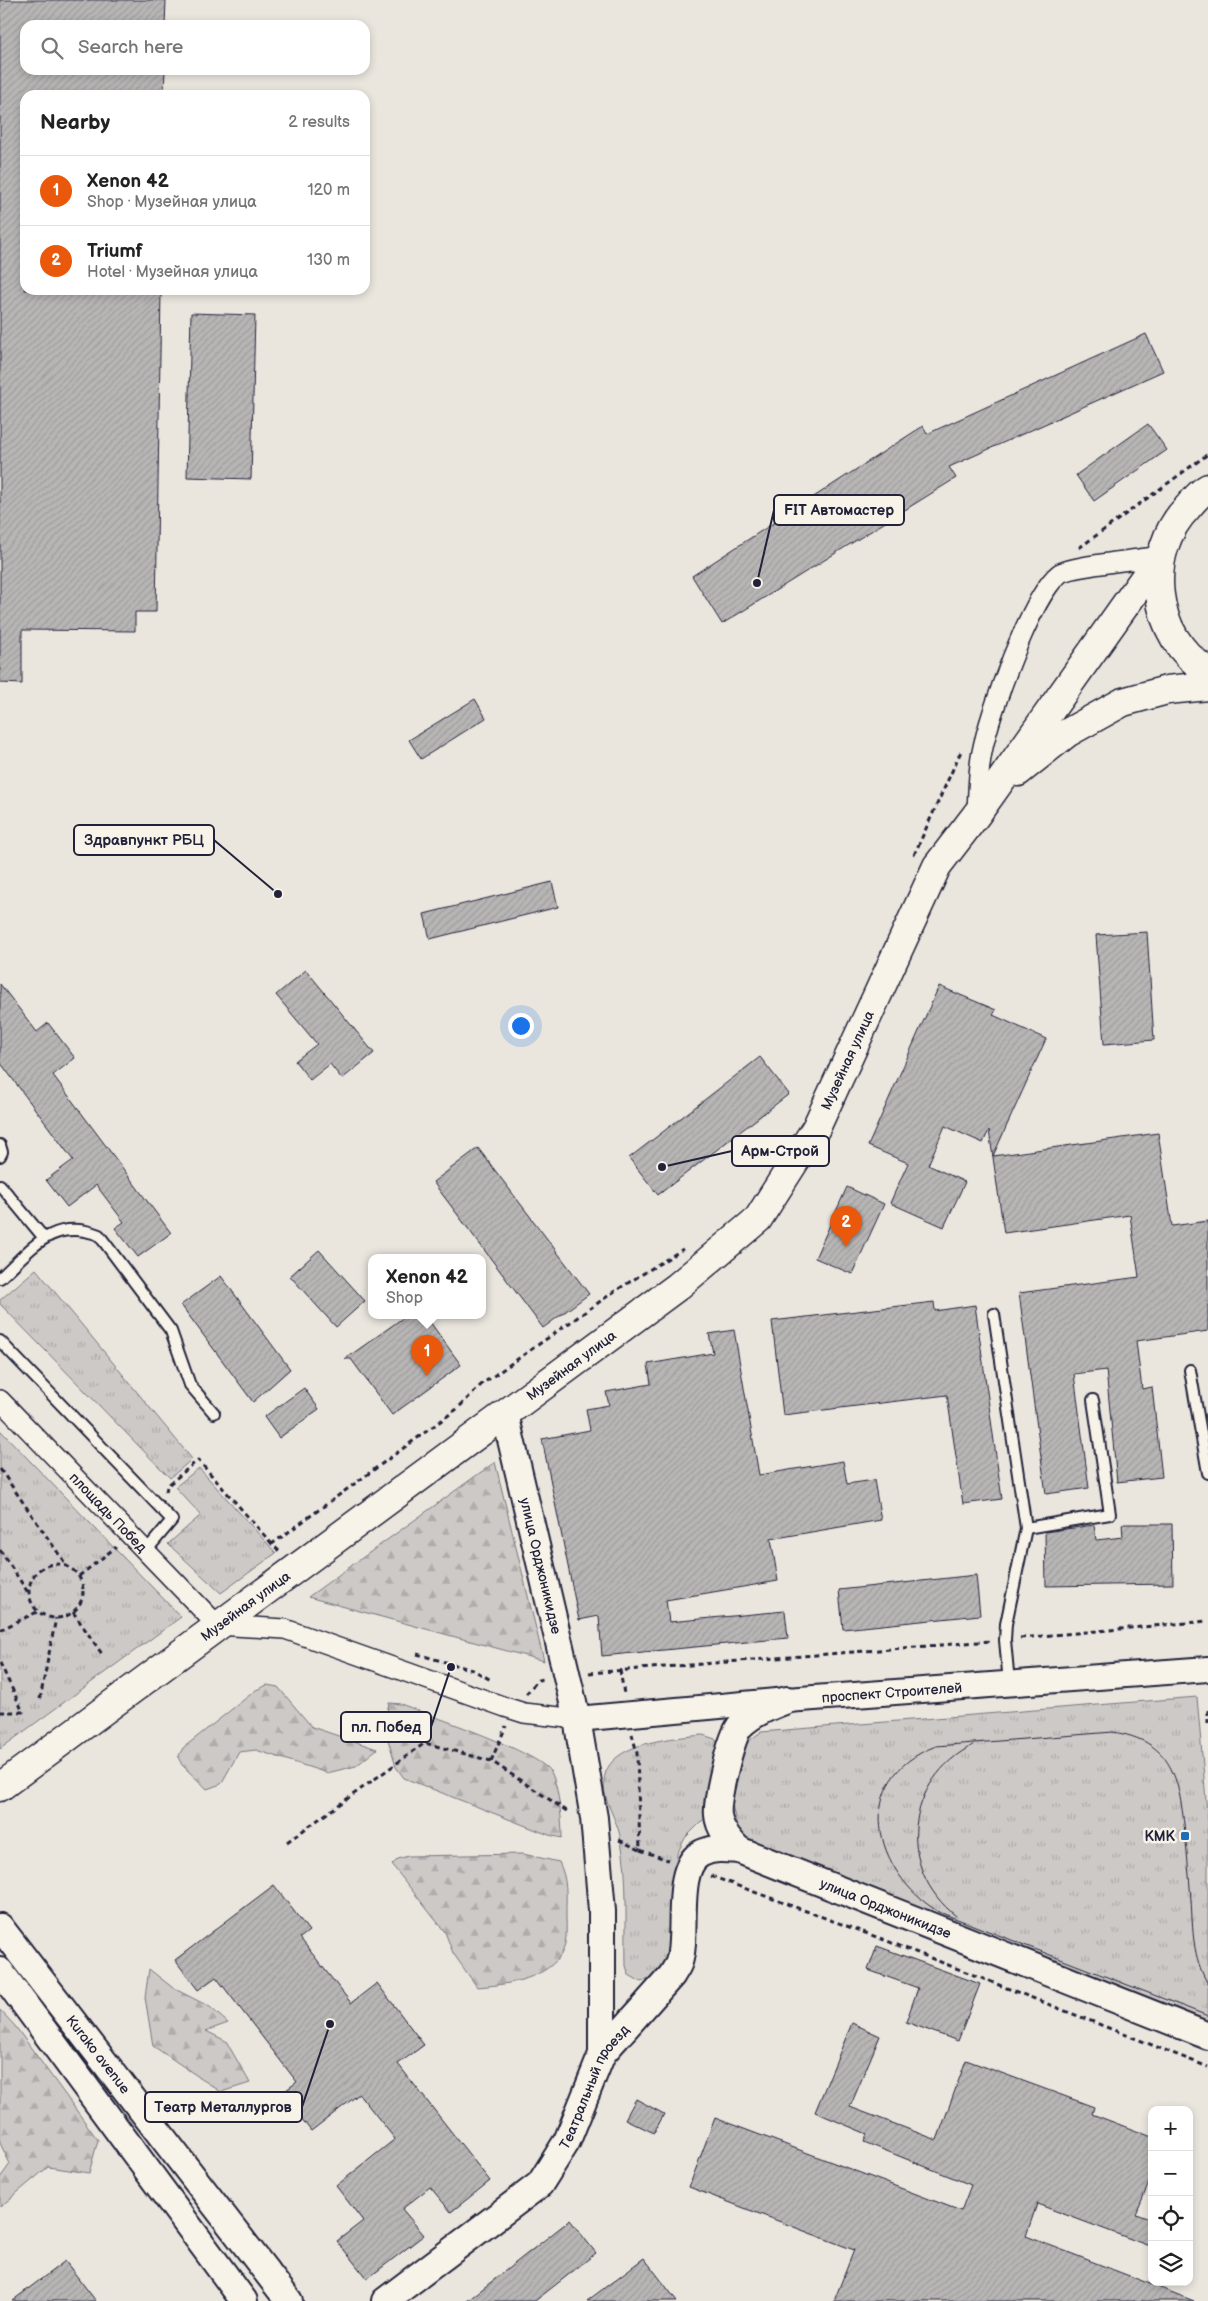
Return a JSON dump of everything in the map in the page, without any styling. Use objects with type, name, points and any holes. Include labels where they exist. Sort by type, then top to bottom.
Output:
[{"type":"main road","points":[[979,810],[1160,556],[1176,519],[1207,488]]},
{"type":"main road","points":[[1160,556],[1158,596],[1171,633],[1196,664],[1208,671]]},
{"type":"main road","points":[[979,810],[1030,760],[1067,733],[1123,702],[1167,690],[1208,686]]},
{"type":"main road","name":"Музейная улица","points":[[0,1787],[293,1569],[678,1288],[758,1219],[816,1128],[937,866],[979,810]]},
{"type":"main road","name":"улица Орджоникидзе","points":[[505,1414],[577,1719],[595,1830],[602,1912],[602,2054]]},
{"type":"main road","name":"улица Орджоникидзе","points":[[787,1700],[752,1716],[733,1735],[719,1799],[718,1816],[729,1840],[740,1850],[1208,2036]]},
{"type":"main road","points":[[688,1867],[701,1853],[717,1849],[740,1850]]},
{"type":"main road","name":"Театральный проезд","points":[[385,2301],[540,2184],[567,2141],[602,2054],[672,1975],[679,1962],[685,1880],[688,1867]]},
{"type":"main road","name":"Kurako avenue","points":[[0,1927],[289,2301]]},
{"type":"main road","name":"Kurako avenue","points":[[0,1971],[244,2301]]},
{"type":"street","points":[[979,810],[982,752],[997,695],[1044,592],[1060,573],[1160,556]]},
{"type":"street","name":"площадь Побед","points":[[0,1400],[217,1625]]},
{"type":"street","points":[[217,1625],[285,1629],[505,1708],[524,1713],[577,1719]]},
{"type":"street","name":"проспект Строителей","points":[[577,1719],[787,1700],[1208,1669]]},
{"type":"lane","points":[[0,1145],[2,1152],[0,1156]]},
{"type":"lane","points":[[0,1185],[44,1238]]},
{"type":"lane","points":[[0,1278],[44,1238],[71,1229],[83,1229],[99,1235],[171,1331],[190,1385],[214,1412]]},
{"type":"lane","points":[[994,1314],[1026,1528],[1006,1624],[1005,1640],[1009,1683]]},
{"type":"lane","points":[[0,1340],[172,1520],[146,1551]]},
{"type":"lane","points":[[1190,1370],[1208,1473]]},
{"type":"lane","points":[[1026,1528],[1110,1514],[1093,1400]]},
{"type":"path","points":[[1078,549],[1208,454]]},
{"type":"path","points":[[910,864],[962,747]]},
{"type":"path","points":[[293,1569],[272,1544],[457,1409],[482,1384],[615,1292],[684,1248]]},
{"type":"path","points":[[0,1469],[67,1566],[79,1576],[83,1586],[81,1603],[74,1612],[56,1618],[44,1615],[32,1604],[30,1584],[38,1571],[52,1564],[67,1566]]},
{"type":"path","points":[[0,1550],[30,1594]]},
{"type":"path","points":[[0,1630],[39,1611]]},
{"type":"path","points":[[74,1612],[102,1654]]},
{"type":"path","points":[[40,1699],[56,1618]]},
{"type":"path","points":[[517,1692],[525,1695],[538,1680],[620,1670],[1005,1640],[1208,1621]]},
{"type":"path","points":[[412,1653],[473,1670],[499,1685]]},
{"type":"path","points":[[0,1663],[23,1712],[0,1712]]},
{"type":"path","points":[[620,1670],[627,1714],[637,1753],[640,1850]]},
{"type":"path","points":[[1208,1710],[1208,1728]]},
{"type":"path","points":[[287,1842],[425,1743],[492,1761],[595,1830],[640,1850],[882,1939],[1208,2068]]},
{"type":"green space","points":[[36,1269],[192,1459],[170,1478],[0,1304],[0,1300]]},
{"type":"green space","points":[[0,1430],[181,1617],[0,1749]]},
{"type":"green space","points":[[495,1462],[544,1661],[308,1597]]},
{"type":"green space","points":[[199,1468],[276,1553],[221,1593],[168,1544],[201,1515],[175,1487]]},
{"type":"green space","points":[[267,1685],[278,1687],[312,1727],[377,1749],[356,1766],[327,1773],[256,1750],[239,1752],[221,1784],[207,1789],[182,1765],[178,1757],[183,1748],[256,1690]]},
{"type":"green space","points":[[1197,1697],[1208,1823],[1208,2022],[754,1843],[744,1837],[737,1826],[729,1792],[741,1750],[761,1732]]},
{"type":"green space","points":[[389,1703],[401,1704],[483,1735],[544,1765],[552,1774],[557,1788],[562,1838],[549,1835],[404,1778],[396,1767],[384,1726]]},
{"type":"green space","points":[[703,1735],[715,1739],[719,1746],[706,1817],[685,1838],[677,1854],[669,1957],[658,1976],[641,1982],[629,1975],[626,1966],[625,1868],[618,1830],[605,1791],[606,1771],[614,1759],[641,1745]]},
{"type":"green space","points":[[523,1854],[559,1862],[566,1888],[566,1930],[563,1952],[553,1964],[533,1976],[511,1983],[477,1987],[453,1953],[445,1932],[392,1865],[398,1859],[408,1856]]},
{"type":"green space","points":[[149,1969],[173,1988],[210,2007],[228,2023],[206,2031],[226,2041],[250,2083],[221,2092],[153,2046],[145,1997]]},
{"type":"green space","points":[[0,2010],[15,2026],[98,2140],[89,2173],[48,2167],[0,2207],[0,2178],[10,2164],[0,2143]]},
{"type":"building","points":[[0,0],[166,0],[165,20],[20,20],[20,75],[165,75],[164,90],[20,90],[20,295],[161,295],[156,612],[135,612],[135,631],[22,630],[22,684],[0,683]]},
{"type":"building","points":[[191,313],[255,315],[251,479],[187,477]]},
{"type":"building","points":[[1146,334],[1163,371],[949,467],[956,478],[722,624],[692,576],[923,426],[927,434]]},
{"type":"building","points":[[1148,424],[1167,450],[1094,501],[1076,475]]},
{"type":"building","points":[[475,699],[486,718],[421,759],[409,740]]},
{"type":"building","points":[[552,882],[558,907],[430,939],[424,914]]},
{"type":"building","points":[[1147,932],[1154,1040],[1104,1044],[1096,935]]},
{"type":"building","points":[[306,970],[374,1053],[342,1079],[330,1064],[310,1080],[295,1061],[317,1044],[276,995]]},
{"type":"building","points":[[0,984],[37,1032],[48,1023],[75,1058],[53,1075],[171,1233],[138,1257],[115,1228],[124,1222],[96,1185],[67,1207],[46,1180],[73,1160],[0,1062]]},
{"type":"building","points":[[939,986],[996,1010],[993,1015],[1046,1039],[993,1156],[1158,1133],[1172,1226],[1208,1221],[1208,1331],[1136,1341],[1142,1389],[1152,1387],[1162,1477],[1117,1482],[1106,1370],[1074,1374],[1089,1488],[1046,1494],[1019,1293],[1139,1277],[1130,1215],[1004,1233],[989,1130],[983,1143],[945,1126],[928,1165],[965,1182],[944,1227],[890,1203],[908,1163],[868,1146]]},
{"type":"building","points":[[760,1057],[789,1094],[658,1195],[629,1158]]},
{"type":"building","points":[[478,1148],[589,1294],[543,1328],[433,1182]]},
{"type":"building","points":[[847,1187],[884,1204],[852,1274],[815,1258]]},
{"type":"building","points":[[319,1250],[365,1301],[336,1327],[290,1276]]},
{"type":"building","points":[[221,1276],[290,1369],[253,1402],[181,1305]]},
{"type":"building","points":[[934,1302],[935,1311],[975,1305],[1002,1499],[963,1504],[947,1395],[783,1415],[772,1321]]},
{"type":"building","points":[[401,1319],[428,1319],[461,1365],[392,1415],[351,1359],[345,1359]]},
{"type":"building","points":[[734,1330],[759,1475],[843,1461],[847,1484],[874,1480],[881,1520],[771,1539],[778,1581],[666,1600],[669,1622],[785,1611],[788,1638],[602,1656],[599,1616],[579,1620],[542,1439],[590,1430],[586,1409],[609,1405],[606,1392],[651,1384],[648,1364],[713,1353],[709,1334]]},
{"type":"building","points":[[304,1388],[319,1409],[279,1438],[264,1417]]},
{"type":"building","points":[[1122,1524],[1172,1524],[1173,1584],[1046,1586],[1045,1532],[1094,1525],[1096,1540],[1123,1537]]},
{"type":"building","points":[[976,1575],[980,1615],[843,1629],[839,1590]]},
{"type":"building","points":[[274,1885],[309,1931],[300,1938],[351,2003],[377,1983],[424,2045],[398,2064],[490,2181],[451,2212],[430,2187],[402,2209],[424,2235],[367,2279],[337,2241],[363,2221],[336,2186],[395,2139],[359,2094],[311,2131],[282,2093],[297,2082],[216,1977],[198,1990],[175,1960]]},
{"type":"building","points":[[877,1946],[980,1984],[958,2041],[906,2022],[918,1988],[868,1970]]},
{"type":"building","points":[[852,2023],[880,2036],[850,2107],[937,2140],[966,2060],[1094,2107],[1092,2114],[1148,2135],[1148,2186],[1136,2214],[1148,2218],[1148,2246],[1037,2204],[1026,2236],[1148,2283],[1148,2286],[1155,2286],[1194,2301],[834,2301],[854,2250],[689,2187],[715,2118],[961,2211],[971,2185],[864,2142],[867,2134],[815,2112]]},
{"type":"building","points":[[636,2099],[664,2114],[654,2133],[625,2119]]},
{"type":"building","points":[[570,2220],[596,2253],[535,2301],[467,2301]]},
{"type":"building","points":[[644,2258],[677,2301],[587,2301]]},
{"type":"building","points":[[65,2261],[96,2301],[12,2301]]},
{"type":"tram line","points":[[1208,1984],[1199,1964],[1194,1943],[1186,1843],[1182,1806],[1178,1790],[1168,1763],[1159,1752],[1147,1743],[1132,1736],[1113,1732],[936,1746],[909,1761],[891,1780],[882,1802],[880,1826],[886,1851],[899,1874],[916,1895],[939,1912],[1208,2016]]},
{"type":"tram line","points":[[956,1916],[936,1896],[923,1874],[917,1850],[916,1826],[922,1802],[933,1780],[950,1760],[973,1745]]},
{"type":"place","name":"FIT Автомастер","points":[[757,583]]},
{"type":"place","name":"Здравпункт РБЦ","points":[[278,894]]},
{"type":"place","name":"Арм-Строй","points":[[662,1167]]},
{"type":"place","name":"Triumf","points":[[846,1247]]},
{"type":"place","name":"Xenon 42","points":[[427,1376]]},
{"type":"place","name":"пл. Побед","points":[[451,1667]]},
{"type":"place","name":"КМК","points":[[1185,1836]]},
{"type":"place","name":"Театр Металлургов","points":[[330,2024]]}]
